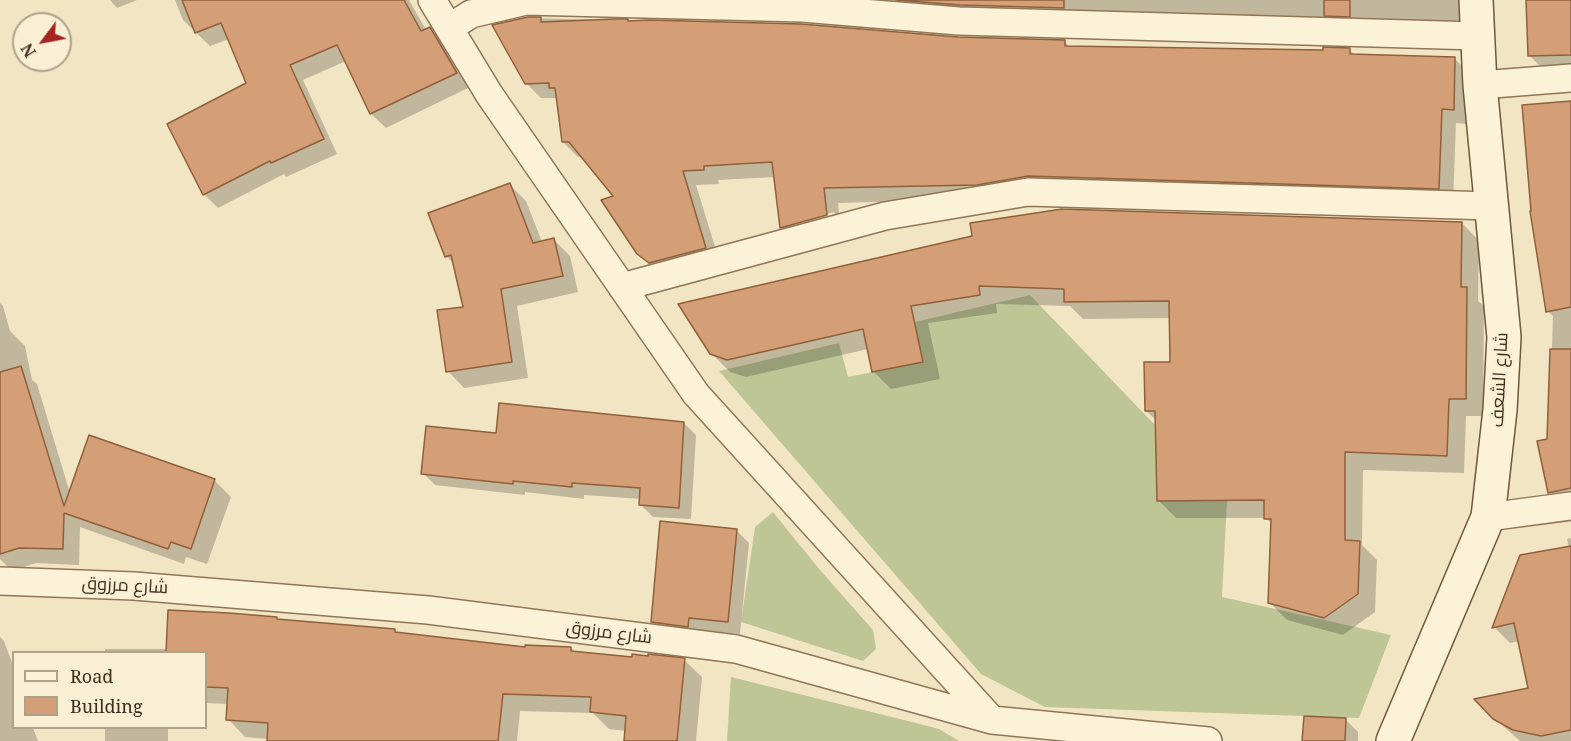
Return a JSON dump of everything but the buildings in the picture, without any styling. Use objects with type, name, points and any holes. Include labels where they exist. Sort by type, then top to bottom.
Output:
[{"type":"street","points":[[432,0],[489,94],[696,394],[1011,741]]},
{"type":"street","name":"شارع الشعف","points":[[1393,741],[1488,517],[1500,410],[1504,337],[1480,85],[1476,0]]},
{"type":"street","points":[[449,28],[471,14],[526,1],[802,8],[958,21],[1477,36]]},
{"type":"street","points":[[1480,85],[1571,78]]},
{"type":"street","points":[[622,287],[885,216],[1028,192],[1491,206]]},
{"type":"street","points":[[1488,517],[1571,506]]},
{"type":"street","name":"شارع مرزوق","points":[[0,581],[134,586],[428,610],[736,649],[992,720],[1208,741]]},
{"type":"green space","points":[[1030,295],[1156,426],[1157,501],[1227,501],[1222,597],[1391,635],[1359,718],[1045,707],[981,674],[719,371],[839,343],[848,377],[923,362],[915,322]]},
{"type":"green space","points":[[773,512],[873,630],[876,649],[863,661],[741,622],[755,527]]},
{"type":"green space","points":[[731,677],[939,729],[959,741],[727,741]]}]
